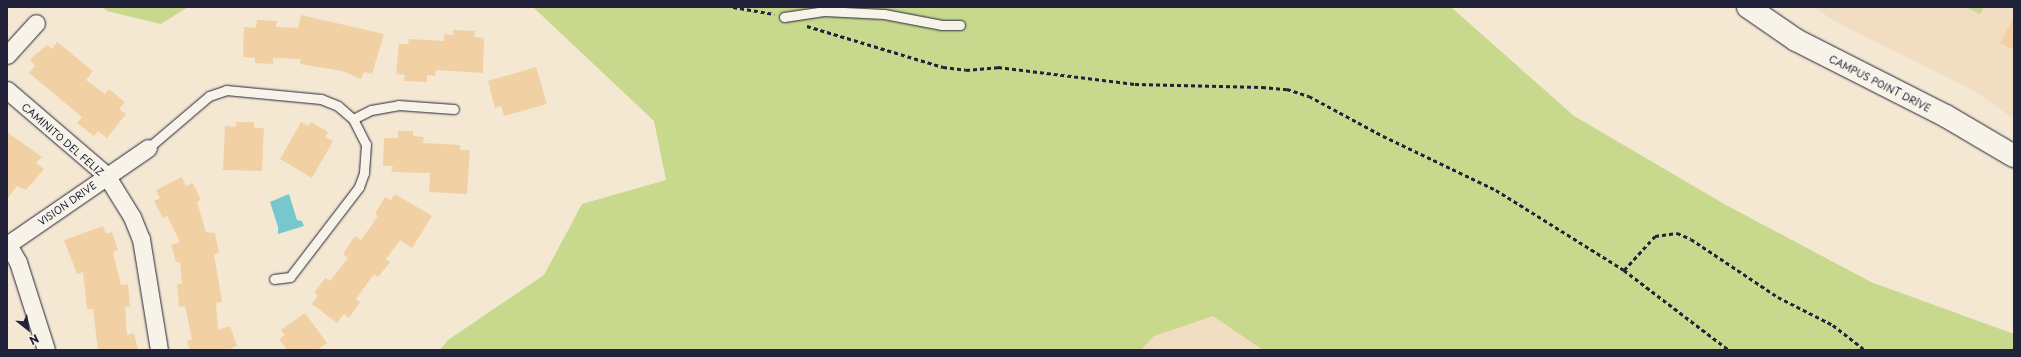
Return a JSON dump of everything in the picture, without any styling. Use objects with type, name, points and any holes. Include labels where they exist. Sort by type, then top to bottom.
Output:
[{"type":"street","name":"CAMPUS POINT DRIVE","points":[[1748,7],[1796,40],[1946,116],[2014,156]]},
{"type":"street","points":[[7,55],[36,23]]},
{"type":"street","name":"CAMINITO DEL FELIZ","points":[[7,90],[106,175],[132,217],[142,239],[159,350]]},
{"type":"street","name":"VISION DRIVE","points":[[7,244],[106,175],[148,148]]},
{"type":"street","points":[[7,244],[19,265],[46,350]]},
{"type":"lane","points":[[784,18],[824,11],[884,14],[942,25],[960,25]]},
{"type":"lane","points":[[148,148],[209,96],[226,90],[321,99],[338,106],[353,119],[366,144],[364,173],[360,187],[290,277],[274,279]]},
{"type":"lane","points":[[353,119],[371,110],[398,105],[454,109]]},
{"type":"path","points":[[733,7],[784,18],[943,67],[966,70],[998,67],[1018,68],[1135,84],[1262,86],[1287,89],[1309,96],[1383,136],[1496,190],[1624,270],[1729,350]]},
{"type":"path","points":[[1624,270],[1655,236],[1677,233],[1691,239],[1778,297],[1833,325],[1865,350]]},
{"type":"shaded area","points":[[1814,7],[2014,7],[2014,119],[1975,91],[1836,22]]},
{"type":"shaded area","points":[[1198,270],[1325,350],[1091,350]]},
{"type":"green space","points":[[102,7],[188,7],[161,24],[107,11]]},
{"type":"green space","points":[[533,7],[1451,7],[1574,116],[1726,205],[1871,282],[2014,334],[2014,350],[1263,350],[1213,316],[1154,336],[1141,350],[440,350],[448,340],[544,275],[582,204],[666,180],[654,121]]},
{"type":"green space","points":[[1966,7],[1984,7],[1980,14]]},
{"type":"water","points":[[289,194],[297,220],[302,221],[304,226],[278,234],[278,227],[270,202]]},
{"type":"building","points":[[301,15],[384,34],[372,74],[364,72],[361,79],[342,71],[300,64],[301,59],[273,58],[273,64],[255,63],[255,58],[243,57],[244,27],[256,28],[257,20],[277,21],[276,27],[298,28]]},
{"type":"building","points":[[2014,17],[2014,50],[2000,43]]},
{"type":"building","points":[[453,30],[475,31],[474,37],[484,38],[483,73],[436,70],[435,76],[427,75],[427,82],[404,81],[405,75],[396,74],[399,44],[408,44],[409,39],[444,41],[444,34],[453,35]]},
{"type":"building","points":[[57,42],[93,71],[86,80],[105,94],[109,89],[125,102],[119,109],[126,114],[107,138],[98,131],[94,136],[77,123],[82,117],[29,73],[35,66],[30,59],[47,45],[52,49]]},
{"type":"building","points":[[536,67],[547,104],[504,116],[501,106],[495,108],[488,81]]},
{"type":"building","points":[[236,122],[254,122],[254,128],[264,128],[262,171],[223,170],[225,126],[236,127]]},
{"type":"building","points":[[301,122],[308,126],[311,122],[328,132],[325,137],[333,141],[312,178],[280,159]]},
{"type":"building","points":[[398,131],[413,131],[413,136],[424,137],[423,143],[460,145],[460,150],[470,150],[467,194],[429,192],[430,173],[391,172],[393,166],[383,166],[384,138],[398,138]]},
{"type":"building","points":[[7,132],[42,157],[36,163],[44,169],[26,190],[17,186],[7,199]]},
{"type":"building","points":[[182,177],[186,186],[193,183],[201,200],[197,202],[206,232],[215,233],[219,253],[214,254],[222,302],[216,303],[218,330],[230,326],[237,346],[227,350],[190,350],[187,341],[192,339],[185,306],[179,307],[177,284],[182,284],[180,262],[176,262],[171,245],[180,242],[167,216],[163,218],[154,201],[160,198],[156,190]]},
{"type":"building","points":[[395,194],[432,216],[412,248],[400,240],[386,259],[390,262],[378,277],[374,274],[356,299],[360,302],[349,318],[344,314],[337,323],[312,304],[318,296],[314,293],[325,278],[330,281],[348,258],[343,254],[355,236],[361,240],[378,216],[375,214],[385,197],[391,200]]},
{"type":"building","points":[[103,226],[106,234],[112,232],[118,250],[113,252],[121,285],[128,284],[130,307],[125,307],[127,335],[134,333],[138,350],[98,350],[93,309],[87,309],[83,272],[77,274],[64,240]]},
{"type":"building","points":[[305,313],[327,343],[317,350],[287,350],[279,339],[285,335],[281,330]]}]
